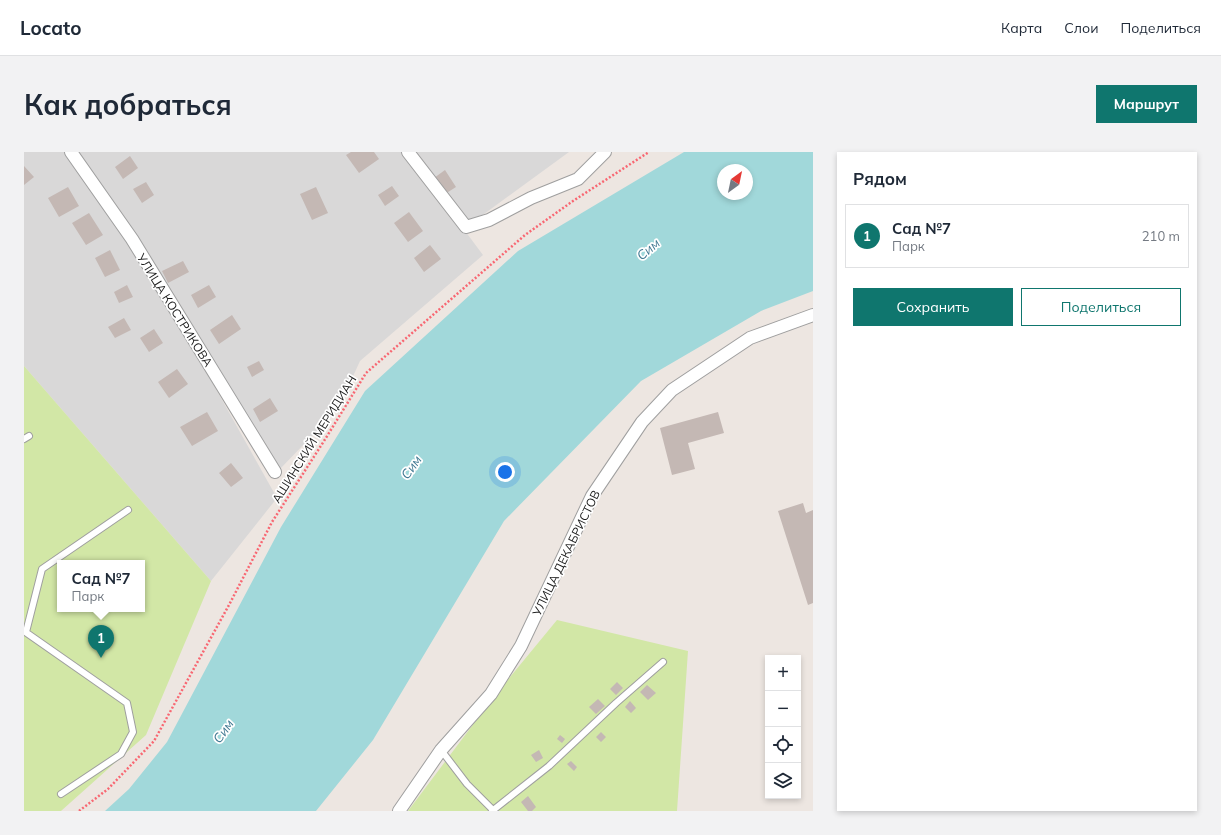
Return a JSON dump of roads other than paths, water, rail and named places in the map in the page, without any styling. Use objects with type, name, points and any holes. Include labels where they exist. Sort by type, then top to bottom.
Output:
[{"type":"street","name":"УЛИЦА КОСТРИКОВА","points":[[71,152],[132,239],[275,472]]},
{"type":"street","points":[[408,152],[466,227],[489,220],[531,198],[578,179],[605,152]]},
{"type":"street","name":"УЛИЦА ДЕКАБРИСТОВ","points":[[398,811],[441,750],[491,694],[521,646],[592,496],[642,422],[672,390],[750,338],[813,314]]},
{"type":"lane","points":[[61,794],[121,754],[133,732],[127,703],[25,632],[42,569],[128,510]]},
{"type":"lane","points":[[441,750],[467,784],[492,811],[549,766],[616,703],[663,662]]},
{"type":"water","name":"Сим","points":[[684,152],[813,152],[813,291],[761,311],[641,381],[504,521],[373,740],[316,811],[105,811],[129,789],[167,742],[281,527],[365,391],[518,251]]},
{"type":"place","name":"Сад №7","points":[[101,658]]}]
